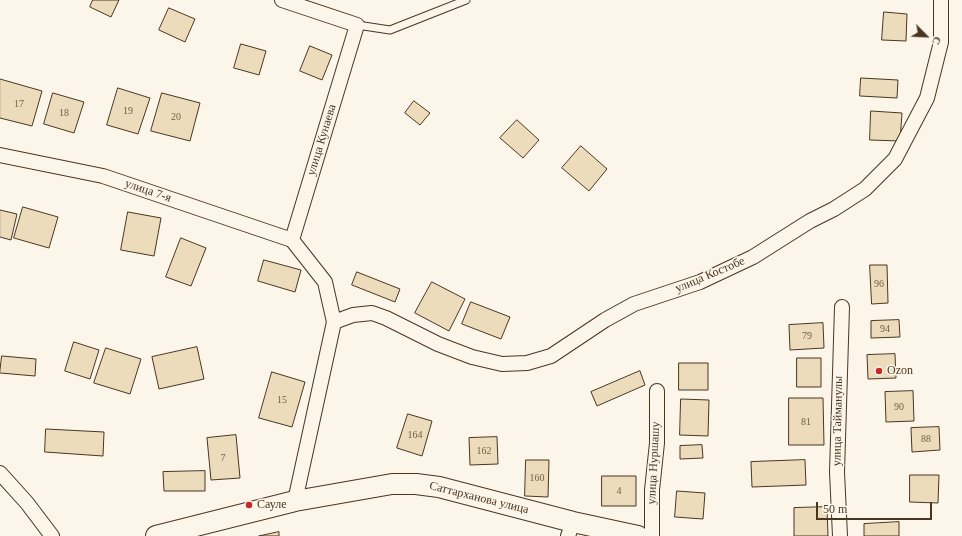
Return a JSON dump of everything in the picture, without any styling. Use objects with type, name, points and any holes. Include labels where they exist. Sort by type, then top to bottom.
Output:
[{"type":"street","points":[[282,0],[357,25]]},
{"type":"street","name":"улица Костобе","points":[[334,322],[353,315],[372,313],[386,318],[438,344],[472,357],[502,364],[527,362],[550,356],[605,320],[634,304],[700,282],[753,257],[865,189],[895,159],[927,98],[940,42],[941,0]]},
{"type":"street","name":"улица Кунаева","points":[[292,240],[357,25]]},
{"type":"street","name":"улица 7-я","points":[[0,155],[103,176],[292,240]]},
{"type":"street","points":[[292,240],[325,282],[334,322],[295,501]]},
{"type":"street","name":"улица Тайманулы","points":[[840,536],[837,472],[842,306]]},
{"type":"street","name":"улица Нуршашу","points":[[652,536],[652,490],[657,443],[657,390]]},
{"type":"street","points":[[0,473],[52,536]]},
{"type":"street","name":"Саттарханова улица","points":[[156,536],[295,501],[392,484],[416,484],[440,487],[571,529],[638,536]]},
{"type":"lane","points":[[357,25],[390,30],[466,0]]},
{"type":"building","points":[[93,0],[119,0],[111,17],[90,7]]},
{"type":"building","points":[[169,8],[195,19],[185,42],[159,30]]},
{"type":"building","points":[[884,12],[907,14],[906,41],[882,40]]},
{"type":"building","points":[[241,44],[266,51],[259,75],[234,68]]},
{"type":"building","points":[[310,46],[332,55],[322,80],[300,71]]},
{"type":"building","points":[[861,78],[898,80],[897,98],[860,96]]},
{"type":"building","points":[[0,79],[42,91],[32,126],[0,118]]},
{"type":"building","points":[[118,88],[150,98],[138,134],[107,125]]},
{"type":"building","points":[[53,93],[84,102],[74,133],[44,124]]},
{"type":"building","points":[[162,93],[200,103],[190,141],[151,131]]},
{"type":"building","points":[[414,101],[430,113],[420,125],[405,113]]},
{"type":"building","points":[[871,111],[902,113],[900,141],[870,140]]},
{"type":"building","points":[[517,120],[539,140],[523,158],[500,138]]},
{"type":"building","points":[[581,146],[607,169],[589,191],[562,168]]},
{"type":"building","points":[[23,207],[58,217],[49,248],[14,238]]},
{"type":"building","points":[[0,210],[17,214],[11,240],[0,237]]},
{"type":"building","points":[[128,212],[161,218],[154,256],[121,250]]},
{"type":"building","points":[[181,238],[206,248],[191,286],[166,277]]},
{"type":"building","points":[[264,260],[301,270],[295,292],[258,281]]},
{"type":"building","points":[[870,265],[887,265],[888,303],[872,304]]},
{"type":"building","points":[[357,272],[400,289],[395,302],[352,285]]},
{"type":"building","points":[[432,282],[465,299],[449,331],[415,313]]},
{"type":"building","points":[[471,302],[510,317],[501,339],[462,324]]},
{"type":"building","points":[[899,320],[900,337],[871,338],[871,321]]},
{"type":"building","points":[[823,323],[824,348],[790,350],[789,325]]},
{"type":"building","points":[[74,342],[99,350],[90,379],[65,371]]},
{"type":"building","points":[[197,347],[204,379],[159,389],[152,357]]},
{"type":"building","points":[[106,348],[141,359],[130,394],[94,383]]},
{"type":"building","points":[[895,354],[896,378],[868,379],[867,355]]},
{"type":"building","points":[[2,356],[36,359],[35,376],[0,373]]},
{"type":"building","points":[[797,358],[821,358],[821,387],[797,387]]},
{"type":"building","points":[[679,363],[708,363],[708,390],[679,390]]},
{"type":"building","points":[[640,371],[645,385],[597,406],[591,392]]},
{"type":"building","points":[[272,372],[305,382],[292,427],[259,418]]},
{"type":"building","points":[[913,391],[914,421],[886,422],[885,392]]},
{"type":"building","points":[[789,398],[823,398],[824,445],[789,445]]},
{"type":"building","points":[[681,399],[709,400],[708,436],[680,435]]},
{"type":"building","points":[[408,414],[432,421],[422,456],[397,448]]},
{"type":"building","points":[[939,427],[940,450],[912,452],[911,428]]},
{"type":"building","points":[[46,429],[104,432],[103,456],[45,452]]},
{"type":"building","points":[[236,435],[240,478],[211,480],[207,438]]},
{"type":"building","points":[[497,437],[498,464],[470,465],[469,438]]},
{"type":"building","points":[[702,445],[703,458],[680,459],[680,446]]},
{"type":"building","points":[[526,460],[549,460],[548,497],[525,496]]},
{"type":"building","points":[[805,460],[806,485],[752,487],[751,462]]},
{"type":"building","points":[[205,471],[205,491],[164,491],[163,472]]},
{"type":"building","points":[[910,475],[939,475],[938,503],[910,502]]},
{"type":"building","points":[[602,476],[636,476],[636,506],[602,506]]},
{"type":"building","points":[[677,491],[705,493],[703,519],[675,517]]},
{"type":"building","points":[[827,507],[828,536],[794,536],[794,508]]},
{"type":"building","points":[[899,522],[899,536],[864,536],[864,524]]},
{"type":"building","points":[[279,532],[279,536],[259,536]]},
{"type":"place","name":"Ozon","points":[[879,371]]},
{"type":"place","name":"Сауле","points":[[249,505]]}]
